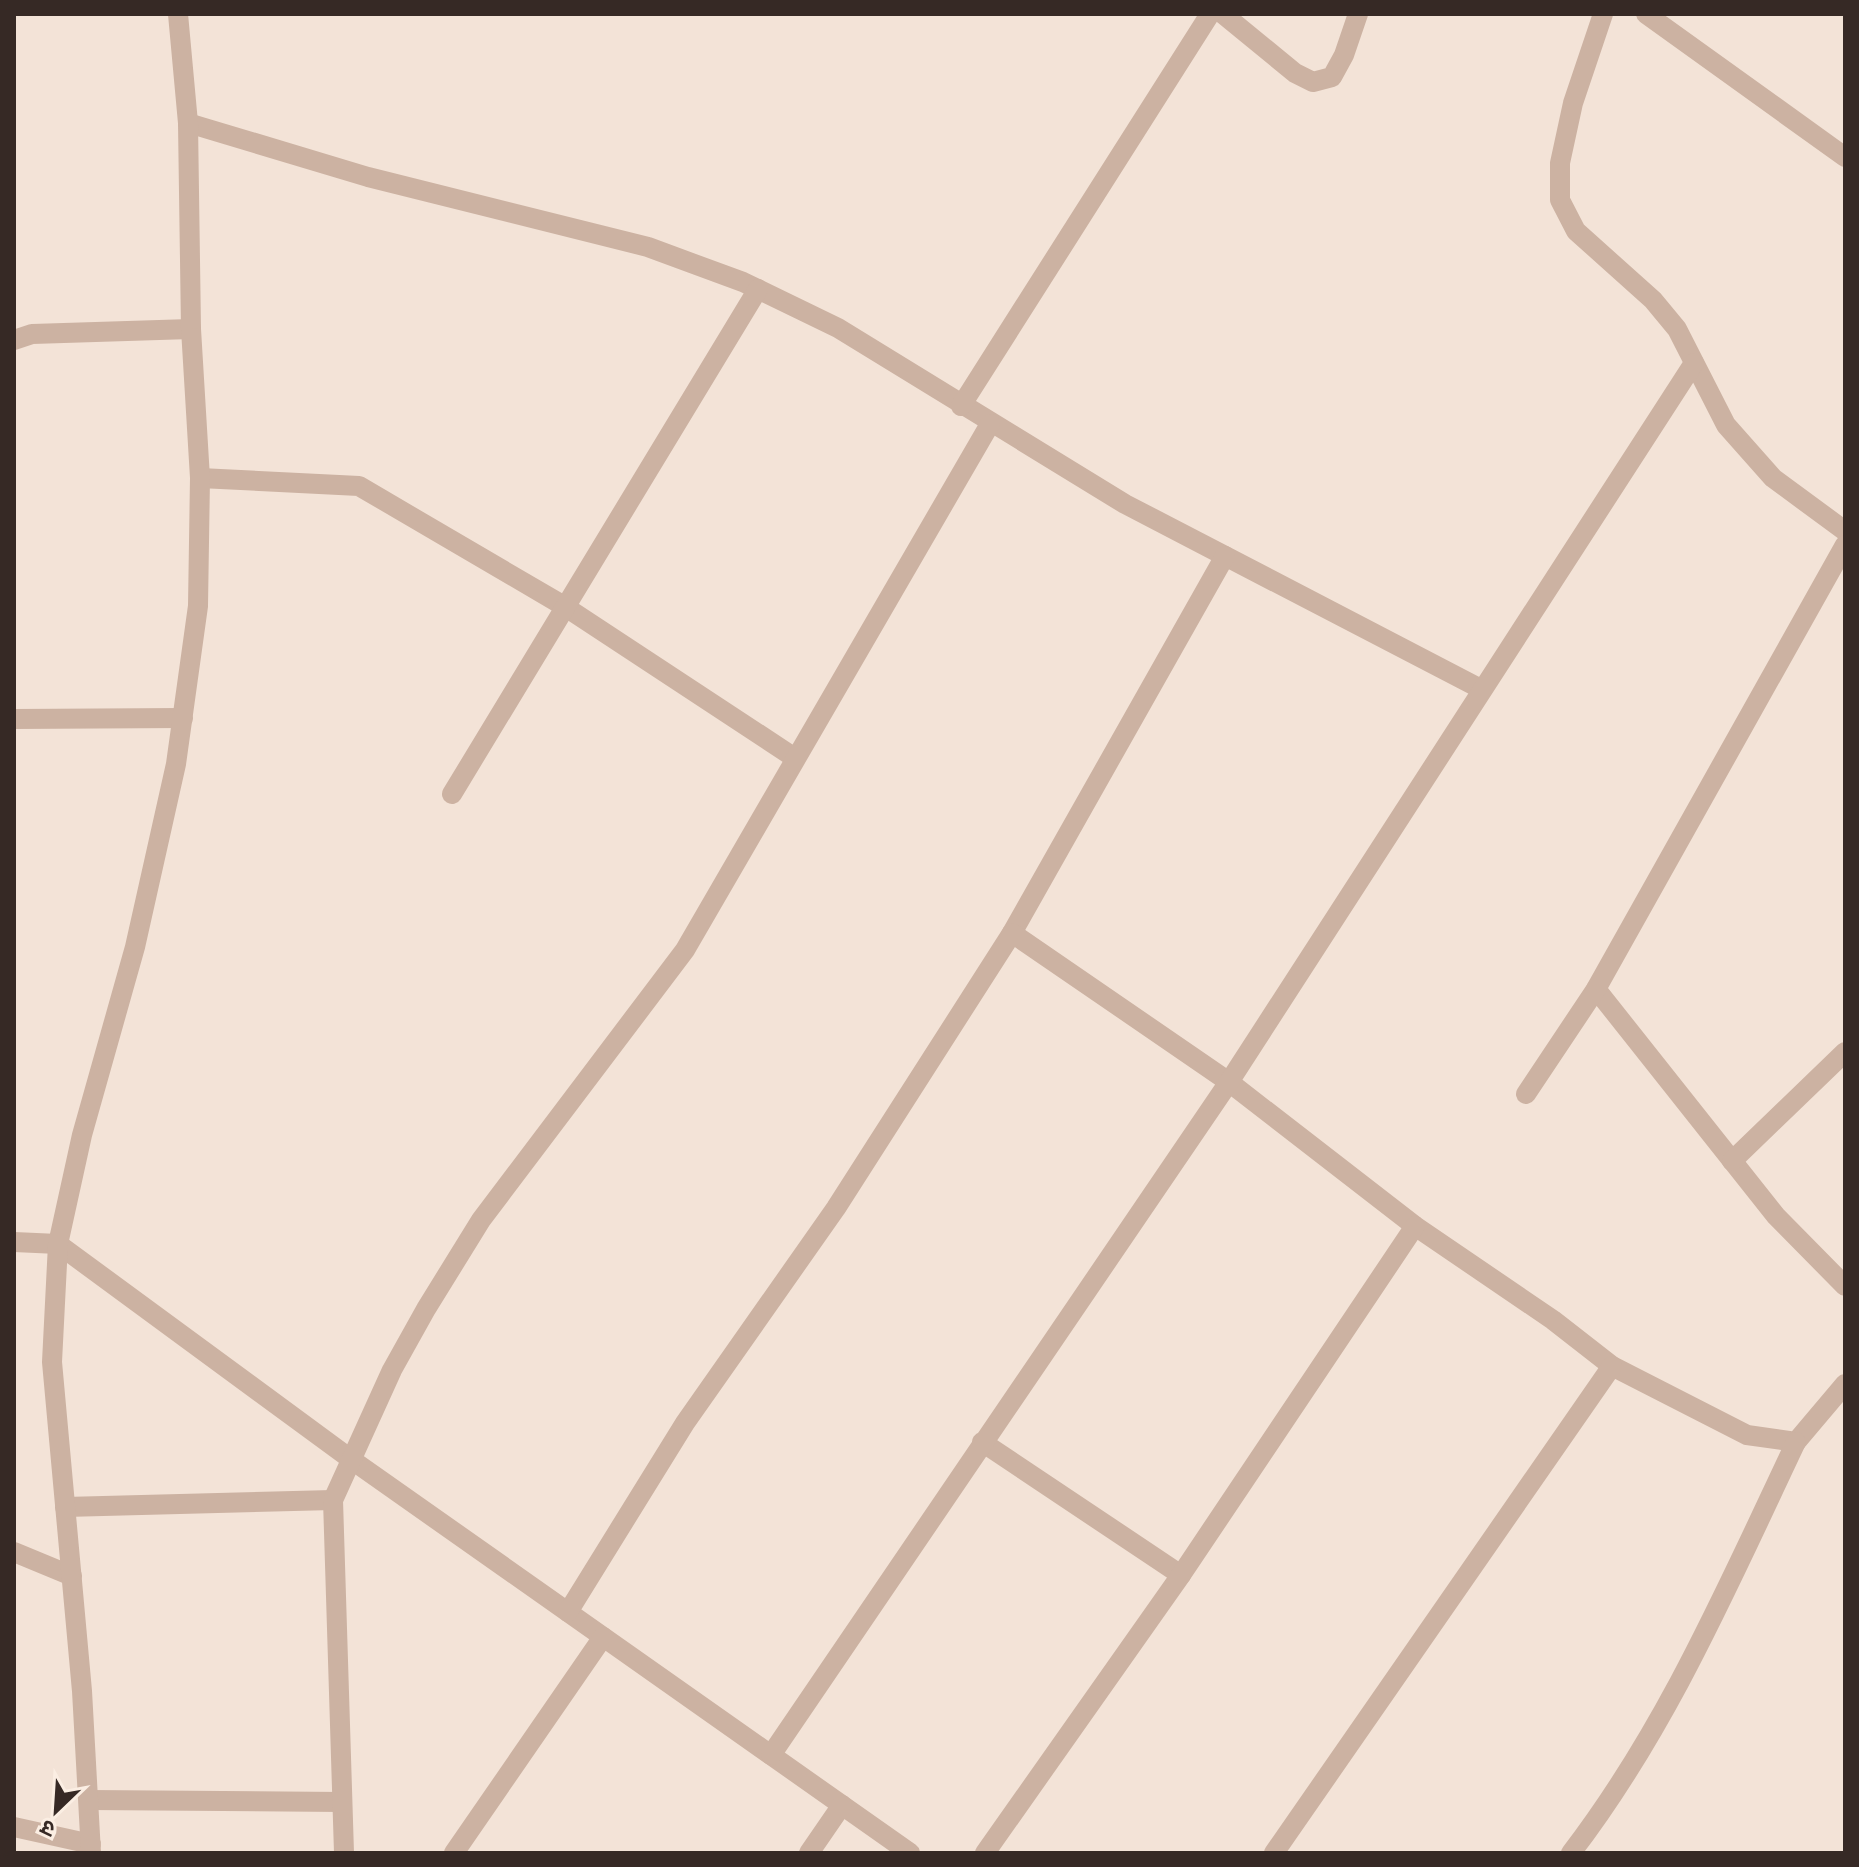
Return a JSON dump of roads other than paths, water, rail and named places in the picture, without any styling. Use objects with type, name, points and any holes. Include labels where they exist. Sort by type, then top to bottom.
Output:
[{"type":"street","points":[[14,1827],[91,1849],[72,1576],[52,1362],[58,1244],[82,1135],[135,947],[176,764],[198,606],[200,478],[191,329],[188,123],[178,14]]},
{"type":"street","points":[[961,406],[1210,14]]},
{"type":"street","points":[[1223,14],[1295,73],[1313,82],[1332,77],[1358,14]]},
{"type":"street","points":[[1603,14],[1573,103],[1560,163],[1560,200],[1576,231],[1653,300],[1677,329],[1726,425],[1773,478],[1845,531]]},
{"type":"street","points":[[1646,14],[1845,157]]},
{"type":"street","points":[[188,123],[368,177],[648,247],[758,289],[838,328],[1125,504],[1481,689]]},
{"type":"street","points":[[452,794],[758,289]]},
{"type":"street","points":[[14,340],[32,334],[191,329]]},
{"type":"street","points":[[771,1755],[1229,1082],[1694,363]]},
{"type":"street","points":[[344,1853],[333,1500],[392,1370],[481,1220],[685,950],[990,424]]},
{"type":"street","points":[[200,478],[359,486],[564,606],[795,758]]},
{"type":"street","points":[[1526,1094],[1596,989],[1845,545]]},
{"type":"street","points":[[568,1612],[685,1423],[836,1208],[1012,933],[1225,556]]},
{"type":"street","points":[[14,719],[183,718]]},
{"type":"street","points":[[1012,933],[1229,1082],[1415,1226],[1553,1320],[1612,1366],[1747,1435],[1796,1442]]},
{"type":"street","points":[[1596,989],[1776,1216],[1845,1286]]},
{"type":"street","points":[[1732,1161],[1845,1052]]},
{"type":"street","points":[[985,1853],[1181,1575],[1415,1226]]},
{"type":"street","points":[[14,1242],[58,1244],[352,1460],[910,1853]]},
{"type":"street","points":[[1274,1853],[1612,1366]]},
{"type":"street","points":[[1571,1853],[1597,1820],[1689,1670],[1796,1442],[1845,1384]]},
{"type":"street","points":[[982,1442],[1181,1575]]},
{"type":"street","points":[[65,1507],[333,1500]]},
{"type":"street","points":[[14,1552],[72,1576]]},
{"type":"street","points":[[454,1853],[603,1637]]},
{"type":"street","points":[[89,1800],[342,1802]]},
{"type":"street","points":[[809,1853],[842,1805]]}]
